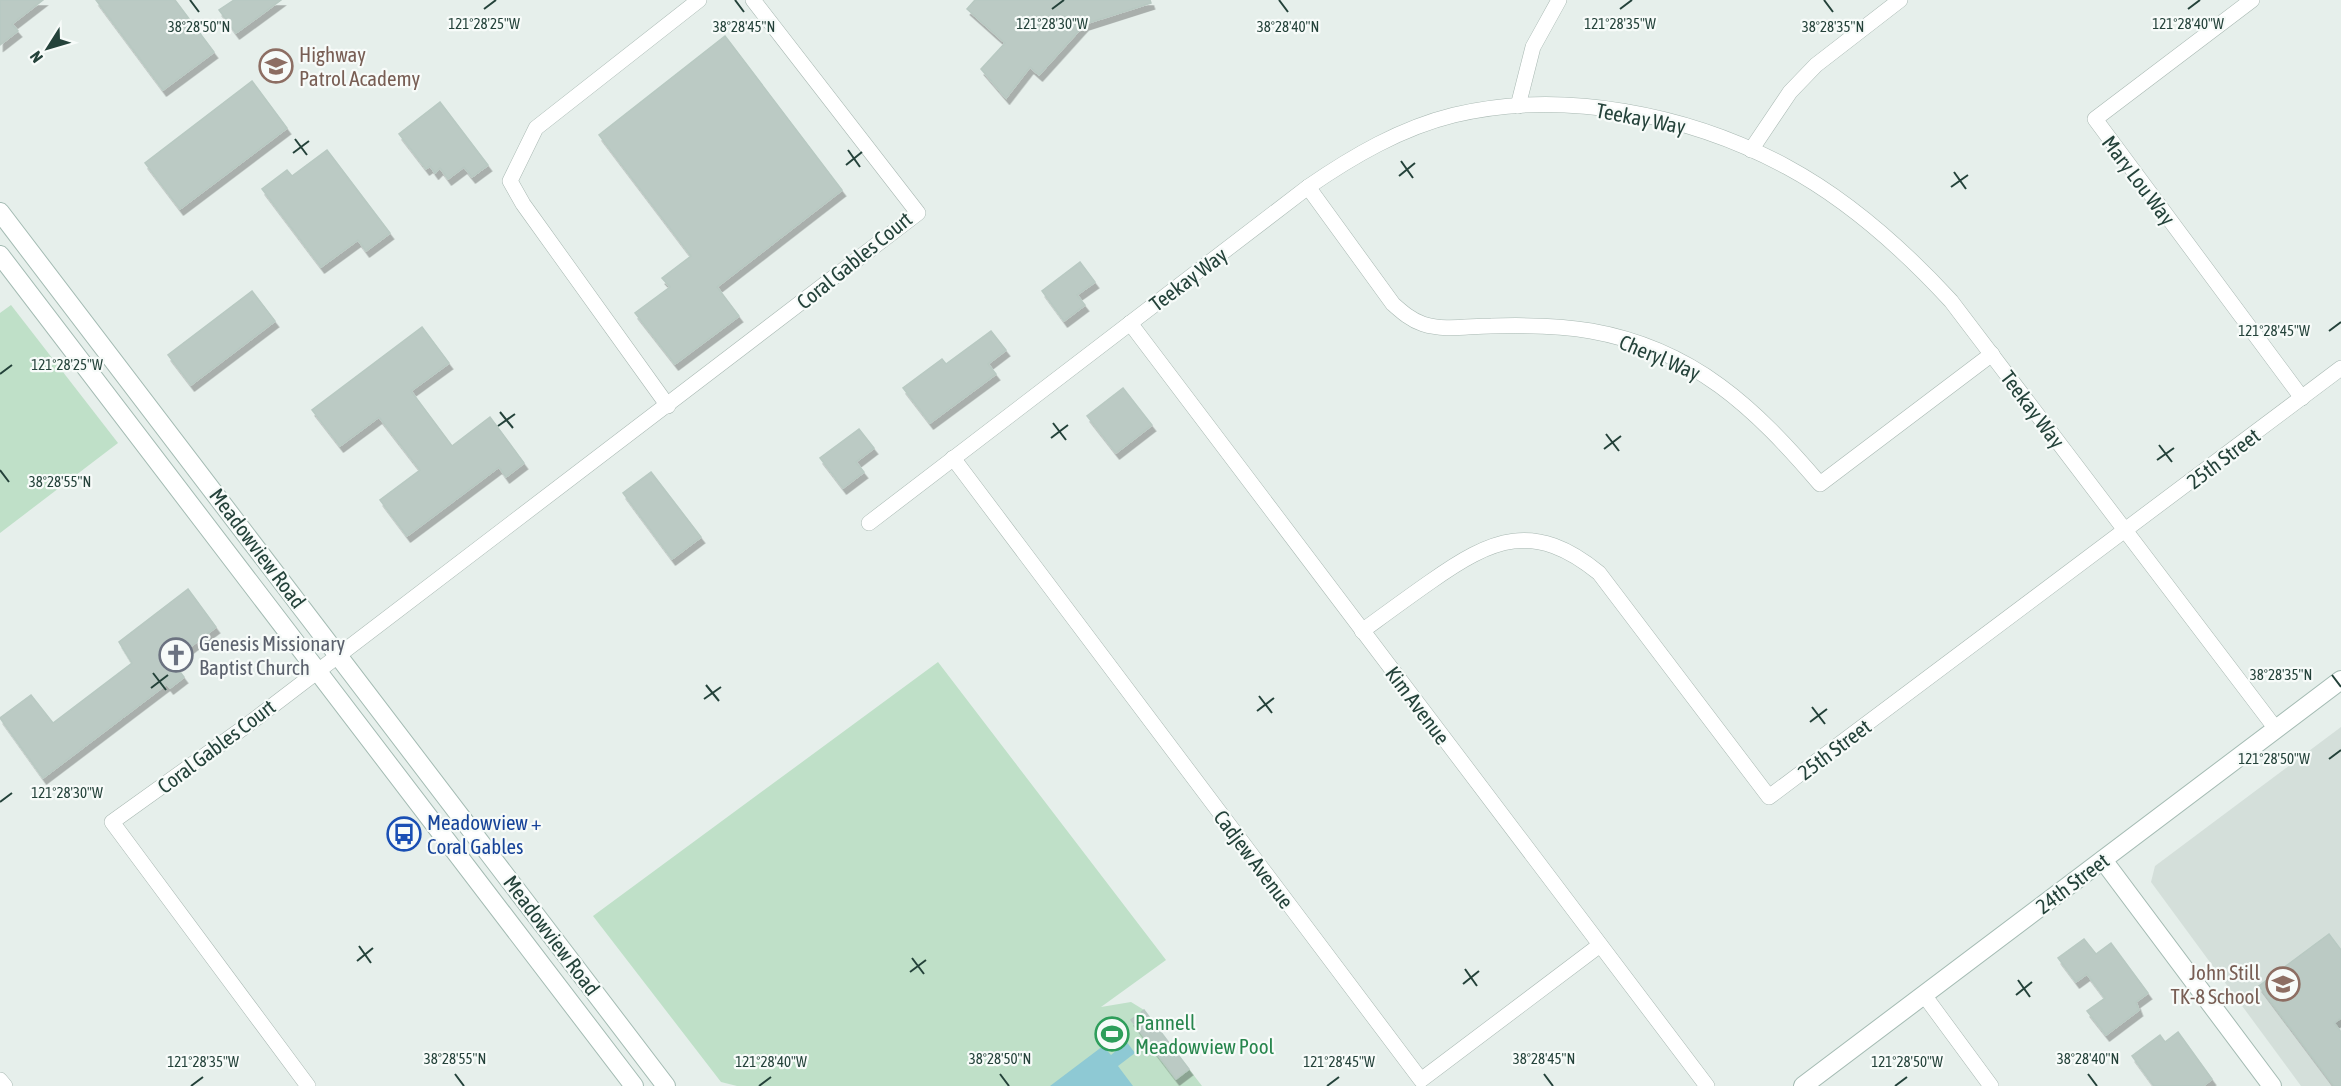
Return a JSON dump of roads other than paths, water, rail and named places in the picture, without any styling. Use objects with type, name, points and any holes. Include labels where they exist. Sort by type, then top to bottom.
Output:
[{"type":"main road","name":"Meadowview Road","points":[[0,212],[666,1086]]},
{"type":"main road","name":"Meadowview Road","points":[[0,255],[634,1086]]},
{"type":"main road","name":"24th Street","points":[[1803,1086],[2341,680]]},
{"type":"main road","points":[[2103,860],[2271,1086]]},
{"type":"street","points":[[668,405],[523,204],[510,181],[536,128],[699,0]]},
{"type":"street","name":"Coral Gables Court","points":[[308,1086],[112,822],[210,753],[338,653],[668,405],[918,213],[753,0]]},
{"type":"street","points":[[1518,106],[1533,47],[1559,0]]},
{"type":"street","points":[[1751,150],[1790,92],[1816,64],[1899,0]]},
{"type":"street","name":"Mary Lou Way","points":[[2252,0],[2095,119],[2302,398]]},
{"type":"street","name":"Teekay Way","points":[[869,523],[1308,187],[1370,148],[1410,130],[1451,116],[1487,108],[1570,106],[1652,117],[1703,131],[1789,168],[1856,213],[1894,243],[1951,302],[1992,354],[2276,729]]},
{"type":"street","name":"Cheryl Way","points":[[1308,187],[1393,304],[1406,316],[1437,327],[1527,325],[1592,331],[1633,342],[1666,355],[1698,371],[1747,405],[1820,484],[1992,354]]},
{"type":"street","name":"Kim Avenue","points":[[1130,323],[1707,1086]]},
{"type":"street","name":"25th Street","points":[[1362,631],[1469,554],[1494,544],[1516,541],[1538,542],[1558,547],[1582,559],[1599,573],[1769,797],[2341,368]]},
{"type":"street","name":"Cadjew Avenue","points":[[953,458],[1420,1080],[1600,945]]},
{"type":"street","points":[[1924,995],[1991,1086]]},
{"type":"street","points":[[0,1080],[5,1086]]},
{"type":"water","points":[[1120,1033],[1135,1053],[1118,1066],[1133,1086],[1050,1086],[1103,1046],[1111,1055],[1117,1050],[1110,1041]]},
{"type":"place","name":"Highway Patrol Academy","points":[[276,66]]},
{"type":"place","name":"Genesis Missionary Baptist Church","points":[[176,655]]},
{"type":"place","name":"Meadowview + Coral Gables","points":[[404,834]]},
{"type":"place","name":"John Still TK-8 School","points":[[2283,984]]},
{"type":"place","name":"Pannell Meadowview Pool","points":[[1112,1034]]}]
